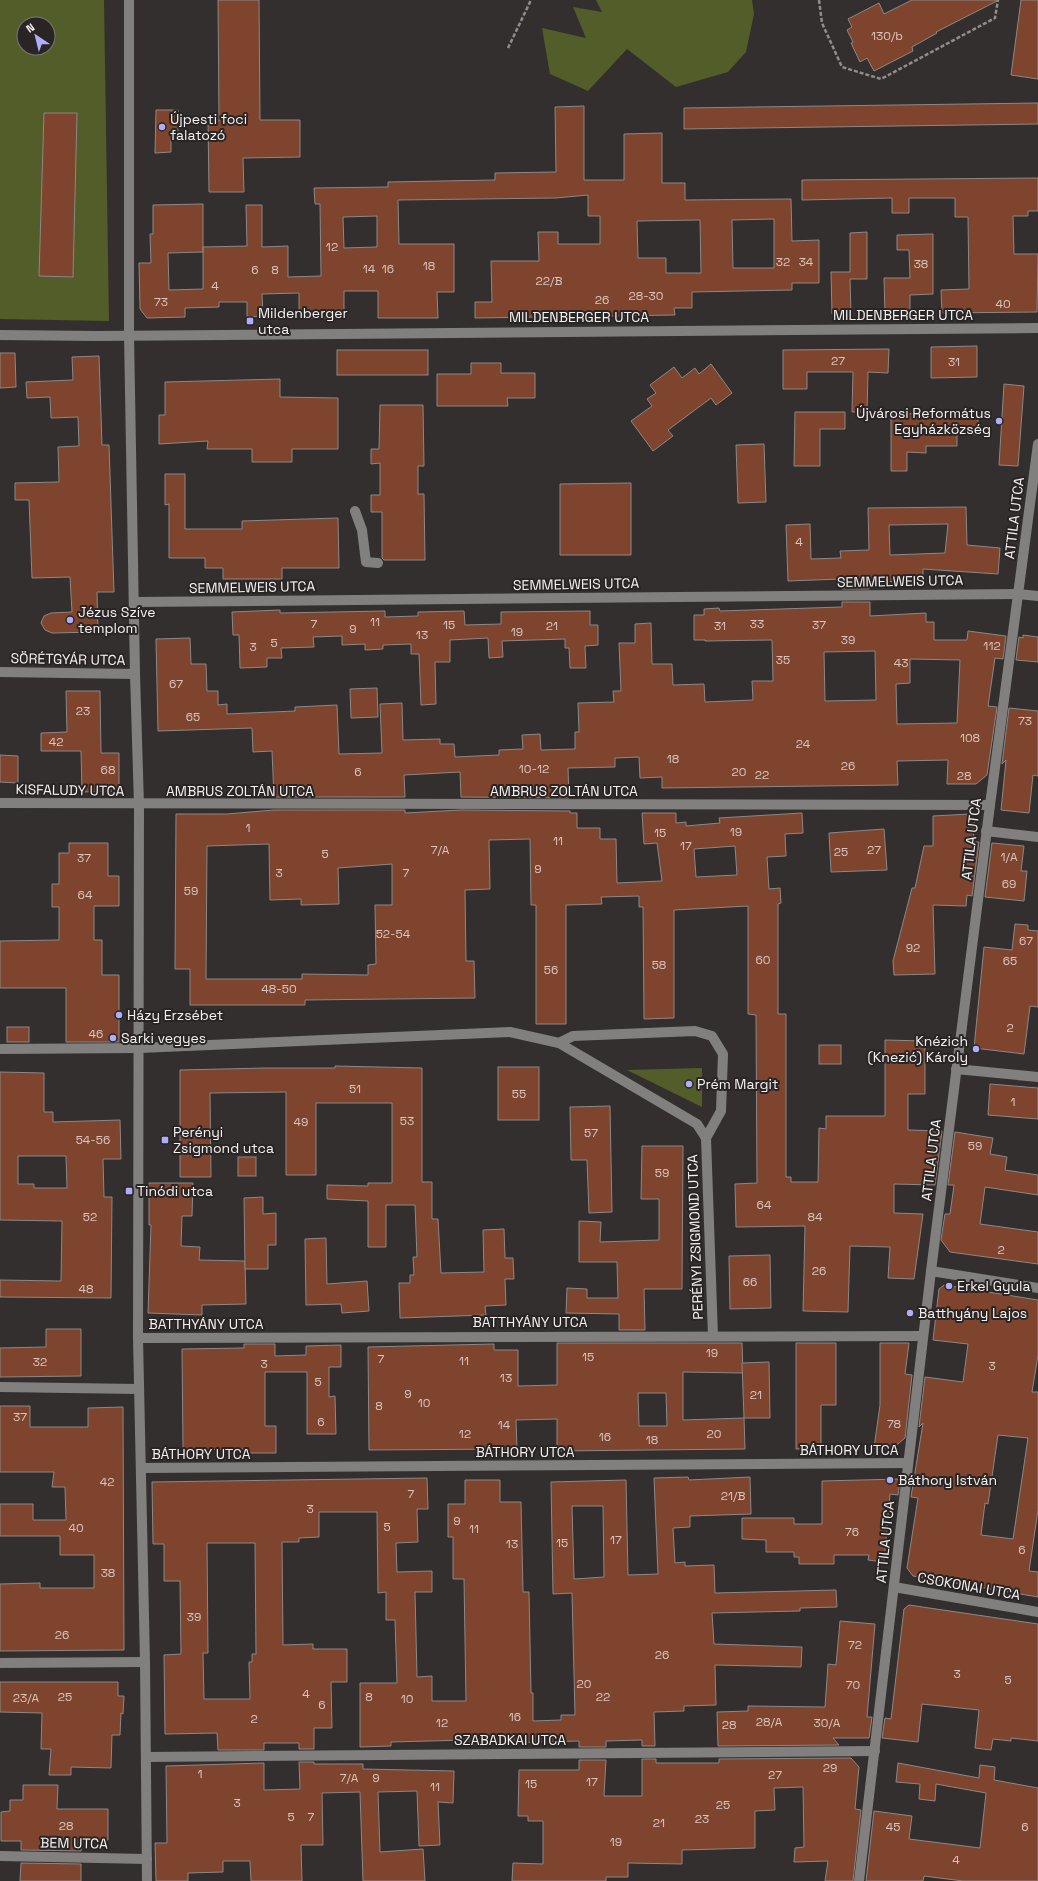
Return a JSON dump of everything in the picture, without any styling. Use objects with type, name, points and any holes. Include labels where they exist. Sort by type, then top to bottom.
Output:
[{"type":"street","points":[[129,0],[129,335],[135,674],[139,805],[140,1048],[138,1389],[145,1662],[147,1881]]},
{"type":"street","name":"MILDENBERGER UTCA","points":[[0,335],[97,336],[1038,328]]},
{"type":"street","name":"ATTILA UTCA","points":[[859,1881],[956,1070],[986,831],[1038,444]]},
{"type":"street","points":[[355,511],[362,530],[366,562],[378,563]]},
{"type":"street","name":"SEMMELWEIS UTCA","points":[[134,602],[1018,594],[1038,596]]},
{"type":"street","name":"SÖRÉTGYÁR UTCA","points":[[0,672],[135,674]]},
{"type":"street","name":"KISFALUDY UTCA","points":[[0,803],[139,805]]},
{"type":"street","name":"AMBRUS ZOLTÁN UTCA","points":[[139,805],[990,805]]},
{"type":"street","points":[[986,831],[1038,836]]},
{"type":"street","name":"PERÉNYI ZSIGMOND UTCA","points":[[558,1043],[573,1036],[695,1031],[712,1036],[723,1054],[720,1111],[706,1138],[712,1336]]},
{"type":"street","name":"PERÉNYI ZSIGMOND UTCA","points":[[0,1048],[140,1048],[510,1032],[558,1043],[696,1124],[706,1138]]},
{"type":"street","points":[[956,1070],[1038,1077]]},
{"type":"street","points":[[931,1271],[1038,1288]]},
{"type":"street","name":"BATTHYÁNY UTCA","points":[[138,1338],[923,1336]]},
{"type":"street","points":[[0,1387],[138,1389]]},
{"type":"street","name":"BÁTHORY UTCA","points":[[141,1468],[908,1464]]},
{"type":"street","name":"CSOKONAI UTCA","points":[[894,1587],[1038,1612]]},
{"type":"street","points":[[0,1664],[145,1662]]},
{"type":"street","name":"SZABADKAI UTCA","points":[[146,1757],[875,1751]]},
{"type":"street","name":"BEM UTCA","points":[[0,1856],[147,1859]]},
{"type":"path","points":[[508,48],[531,0]]},
{"type":"path","points":[[819,0],[822,23],[842,67],[881,79],[995,18],[998,0]]},
{"type":"green space","points":[[0,0],[104,0],[109,321],[0,319]]},
{"type":"green space","points":[[596,0],[752,0],[754,14],[746,52],[728,72],[676,87],[627,49],[588,91],[550,74],[542,28],[586,38],[573,7],[602,12]]},
{"type":"green space","points":[[702,1068],[702,1107],[627,1070]]},
{"type":"building","points":[[218,0],[259,0],[260,120],[300,120],[300,157],[243,158],[244,192],[209,192],[208,121],[219,121]]},
{"type":"building","points":[[912,0],[999,0],[936,32],[937,33],[912,47],[913,51],[874,71],[867,58],[860,62],[847,30],[852,27],[848,19],[879,3],[884,14]]},
{"type":"building","points":[[1021,0],[1038,0],[1038,79],[1011,75]]},
{"type":"building","points":[[1038,103],[1038,124],[684,129],[684,108]]},
{"type":"building","points":[[584,106],[584,180],[624,180],[624,134],[662,133],[662,183],[685,183],[685,200],[791,199],[792,241],[819,240],[819,283],[792,283],[792,290],[692,292],[692,308],[674,308],[675,315],[475,318],[475,302],[492,302],[491,261],[539,261],[538,232],[558,232],[558,244],[600,244],[600,216],[588,216],[588,195],[556,198],[398,200],[399,244],[454,244],[454,292],[437,292],[438,318],[378,318],[378,291],[344,291],[344,318],[299,318],[299,293],[262,294],[263,316],[247,317],[247,302],[219,302],[219,307],[185,308],[185,317],[147,318],[140,309],[139,263],[151,263],[150,234],[153,234],[153,205],[203,204],[203,247],[247,246],[246,205],[262,205],[262,247],[288,246],[288,277],[321,276],[320,204],[315,204],[314,188],[388,187],[388,182],[495,180],[495,173],[556,172],[555,107]],"holes":[[[377,216],[377,247],[344,248],[343,217]],[[774,219],[774,268],[733,268],[732,220]],[[700,220],[701,273],[666,273],[666,258],[638,258],[637,221]],[[203,252],[203,289],[169,290],[168,253]]]},
{"type":"building","points":[[156,110],[178,110],[178,139],[171,139],[171,152],[155,153]]},
{"type":"building","points":[[44,113],[77,113],[73,277],[39,276]]},
{"type":"building","points":[[1038,178],[1038,211],[1028,211],[1028,216],[1013,216],[1014,254],[1038,254],[1037,312],[942,313],[941,290],[969,289],[968,217],[955,217],[955,198],[909,198],[909,213],[892,213],[892,198],[802,200],[802,180]]},
{"type":"building","points":[[867,232],[867,279],[850,279],[851,314],[832,314],[831,272],[850,272],[850,233]]},
{"type":"building","points":[[933,234],[933,294],[910,295],[910,314],[885,314],[884,278],[910,278],[909,250],[897,250],[897,235]]},
{"type":"building","points":[[977,346],[977,377],[931,378],[931,347]]},
{"type":"building","points":[[889,349],[888,373],[868,372],[867,412],[852,412],[853,372],[807,372],[807,389],[783,389],[783,350]]},
{"type":"building","points":[[337,350],[428,350],[428,375],[337,375]]},
{"type":"building","points":[[0,353],[15,353],[16,387],[0,388]]},
{"type":"building","points":[[99,356],[102,445],[109,445],[114,592],[97,592],[98,632],[52,633],[45,630],[41,623],[44,616],[51,613],[72,612],[70,577],[32,578],[29,500],[15,500],[15,483],[59,482],[58,447],[79,446],[78,417],[51,418],[50,397],[27,398],[26,382],[73,380],[72,357]]},
{"type":"building","points":[[471,363],[501,363],[501,373],[535,373],[535,398],[507,398],[508,406],[437,406],[437,374],[471,374]]},
{"type":"building","points":[[711,364],[732,393],[716,405],[711,398],[668,430],[673,436],[653,451],[631,421],[652,406],[647,399],[656,393],[650,385],[674,367],[682,378],[695,368],[699,374]]},
{"type":"building","points":[[280,379],[280,397],[338,398],[338,449],[292,449],[292,462],[252,462],[252,449],[207,449],[208,441],[159,444],[159,415],[165,415],[165,382]]},
{"type":"building","name":"Újvárosi Református Egyházközség","points":[[1004,384],[1024,386],[1018,466],[999,465]]},
{"type":"building","points":[[380,405],[423,405],[424,466],[418,466],[418,494],[424,494],[425,560],[384,560],[382,558],[382,512],[371,512],[371,495],[380,495],[380,463],[371,464],[371,449],[379,449]]},
{"type":"building","points":[[795,412],[845,412],[845,429],[820,429],[820,466],[794,466]]},
{"type":"building","points":[[891,413],[978,416],[978,435],[957,433],[957,446],[926,446],[926,453],[907,452],[907,471],[891,471]]},
{"type":"building","points":[[764,444],[766,502],[738,503],[736,445]]},
{"type":"building","points":[[165,474],[185,474],[185,529],[242,529],[242,521],[338,518],[339,568],[282,568],[282,579],[223,579],[223,568],[205,568],[205,558],[169,558],[169,504],[165,505]]},
{"type":"building","points":[[631,483],[631,555],[560,555],[560,484]]},
{"type":"building","points":[[966,507],[967,545],[1000,548],[998,574],[923,569],[923,581],[869,582],[869,589],[842,589],[841,579],[788,581],[786,525],[810,524],[811,559],[841,558],[840,551],[869,550],[868,508]],"holes":[[[948,524],[945,553],[890,555],[889,525]]]},
{"type":"building","points":[[842,602],[870,602],[870,616],[926,613],[926,622],[934,622],[934,640],[967,640],[968,631],[1006,636],[1003,659],[995,658],[988,706],[997,707],[987,775],[976,784],[947,784],[948,760],[897,761],[898,785],[662,788],[662,777],[640,778],[639,757],[615,758],[615,767],[568,768],[569,798],[461,797],[460,772],[404,775],[405,797],[274,797],[272,751],[253,752],[252,728],[158,731],[156,639],[190,638],[191,664],[206,664],[207,691],[218,691],[218,705],[227,704],[227,714],[295,711],[295,707],[337,705],[339,754],[382,753],[380,704],[402,703],[403,740],[440,739],[440,744],[454,744],[455,757],[499,755],[499,750],[523,749],[522,735],[540,734],[541,750],[575,749],[575,732],[579,732],[578,703],[614,702],[613,691],[621,691],[619,643],[635,643],[635,624],[651,623],[652,664],[672,664],[673,685],[704,684],[705,702],[753,700],[752,681],[773,681],[772,640],[694,640],[694,615],[704,615],[704,609],[719,608],[720,611],[842,607]],"holes":[[[875,651],[876,700],[825,701],[824,652]],[[910,659],[960,660],[957,723],[897,724],[896,684],[910,683]]]},
{"type":"building","points":[[280,610],[280,613],[385,611],[385,617],[418,616],[418,612],[464,611],[465,625],[501,624],[501,612],[590,611],[590,625],[598,625],[598,645],[585,646],[586,668],[570,668],[569,648],[565,648],[565,639],[502,641],[503,657],[489,658],[488,638],[450,640],[450,662],[435,662],[436,704],[421,705],[419,654],[411,654],[411,644],[383,645],[383,649],[365,650],[365,644],[342,645],[342,636],[313,637],[314,647],[281,648],[282,658],[267,658],[267,667],[240,668],[239,635],[233,635],[232,612]]},
{"type":"building","points":[[1023,635],[1038,637],[1038,662],[1016,660],[1019,637],[1023,638]]},
{"type":"building","points":[[377,688],[378,717],[351,718],[350,689]]},
{"type":"building","points":[[66,691],[100,691],[101,753],[119,753],[119,786],[115,791],[82,792],[81,751],[41,751],[41,733],[67,732]]},
{"type":"building","points":[[1009,708],[1038,711],[1038,776],[1033,775],[1029,813],[1001,810],[1006,760],[1002,764]]},
{"type":"building","points":[[0,755],[18,756],[18,783],[0,782]]},
{"type":"building","points":[[274,810],[405,810],[405,813],[461,810],[570,811],[570,813],[577,813],[577,828],[600,828],[600,839],[616,839],[617,883],[662,881],[657,843],[644,844],[642,813],[676,813],[676,823],[686,822],[686,826],[720,823],[719,818],[802,813],[803,833],[785,834],[786,856],[767,857],[769,889],[780,888],[781,903],[778,904],[778,1014],[786,1014],[786,1177],[791,1177],[791,1182],[818,1182],[819,1128],[826,1129],[826,1116],[885,1116],[885,1040],[925,1041],[925,1094],[908,1094],[908,1130],[942,1131],[935,1185],[894,1184],[894,1213],[923,1214],[914,1279],[888,1278],[890,1247],[850,1246],[848,1312],[803,1311],[805,1226],[736,1227],[735,1184],[757,1183],[756,1015],[748,1014],[748,906],[674,910],[674,1018],[644,1019],[643,907],[639,907],[639,896],[601,897],[602,904],[566,905],[566,1024],[536,1024],[536,905],[531,905],[530,839],[489,840],[490,889],[465,890],[466,961],[474,961],[475,998],[305,1000],[305,1005],[190,1005],[190,969],[175,969],[176,814],[227,814]],"holes":[[[269,844],[270,900],[301,899],[301,905],[339,904],[338,868],[392,864],[392,905],[375,905],[376,964],[368,965],[368,975],[302,974],[302,979],[206,979],[207,846]],[[735,846],[737,875],[696,877],[694,849]]]},
{"type":"building","points":[[970,814],[975,820],[973,842],[979,842],[972,896],[967,895],[966,906],[933,905],[935,974],[894,975],[893,961],[912,888],[915,888],[924,846],[933,846],[933,816]]},
{"type":"building","points":[[884,829],[887,870],[831,872],[829,833]]},
{"type":"building","points":[[69,843],[108,843],[108,876],[119,876],[119,906],[94,906],[94,940],[102,940],[102,975],[119,975],[119,1042],[66,1042],[66,988],[0,988],[0,941],[59,940],[59,907],[52,907],[52,884],[59,884],[59,853],[69,853]]},
{"type":"building","points":[[992,843],[1024,846],[1021,871],[1027,871],[1024,901],[985,897]]},
{"type":"building","points":[[1015,924],[1028,925],[1028,930],[1038,931],[1038,1007],[1030,1006],[1024,1054],[974,1048],[984,947],[1012,950]]},
{"type":"building","points":[[7,1027],[29,1027],[29,1042],[7,1042]]},
{"type":"building","points":[[819,1045],[841,1045],[841,1064],[819,1064]]},
{"type":"building","points":[[335,1066],[422,1068],[422,1182],[432,1182],[432,1219],[438,1219],[441,1273],[484,1272],[483,1230],[504,1229],[505,1258],[513,1258],[514,1279],[505,1279],[506,1305],[485,1306],[486,1315],[400,1318],[399,1283],[410,1283],[410,1275],[414,1275],[413,1257],[417,1257],[415,1205],[386,1205],[386,1247],[368,1247],[368,1201],[327,1199],[327,1185],[368,1186],[368,1183],[392,1183],[392,1103],[316,1103],[316,1175],[286,1175],[286,1092],[210,1093],[211,1177],[180,1177],[180,1070],[335,1068]]},
{"type":"building","points":[[498,1067],[539,1067],[539,1120],[498,1120]]},
{"type":"building","points":[[0,1072],[44,1073],[44,1112],[53,1112],[53,1122],[120,1120],[121,1159],[103,1159],[104,1197],[112,1197],[111,1298],[0,1297],[0,1280],[61,1281],[62,1221],[0,1220]],"holes":[[[18,1156],[66,1156],[67,1188],[34,1188],[34,1184],[18,1184]]]},
{"type":"building","points":[[990,1084],[1038,1088],[1038,1119],[988,1115]]},
{"type":"building","points":[[610,1106],[612,1212],[589,1213],[587,1160],[571,1160],[570,1107]]},
{"type":"building","points":[[955,1132],[993,1138],[990,1154],[1007,1157],[1005,1170],[1038,1175],[1038,1195],[985,1187],[980,1224],[1038,1232],[1038,1264],[950,1252],[941,1240],[945,1214],[950,1214],[954,1185],[948,1185]]},
{"type":"building","points":[[642,1146],[683,1146],[682,1289],[644,1289],[645,1330],[619,1330],[619,1314],[566,1313],[567,1288],[587,1289],[587,1298],[618,1298],[617,1262],[579,1262],[579,1221],[601,1222],[600,1242],[659,1240],[659,1199],[641,1199]]},
{"type":"building","points":[[238,1157],[256,1157],[256,1176],[238,1176]]},
{"type":"building","points":[[149,1183],[193,1183],[192,1216],[182,1216],[181,1246],[200,1247],[199,1260],[245,1261],[246,1304],[202,1305],[202,1315],[148,1313],[151,1225],[149,1225]]},
{"type":"building","points":[[263,1197],[263,1214],[276,1213],[276,1245],[268,1245],[268,1269],[245,1269],[244,1198]]},
{"type":"building","points":[[326,1238],[327,1284],[367,1281],[369,1311],[342,1313],[341,1304],[306,1305],[305,1239]]},
{"type":"building","points":[[770,1255],[771,1308],[730,1309],[729,1256]]},
{"type":"building","points":[[944,1285],[1038,1300],[1038,1355],[1032,1392],[1038,1392],[1038,1510],[1029,1571],[1038,1572],[1038,1597],[913,1576],[907,1568],[918,1498],[911,1497],[923,1423],[919,1427],[925,1377],[963,1382],[968,1344],[933,1340],[939,1289]],"holes":[[[998,1435],[1028,1438],[1013,1539],[981,1535],[985,1503],[988,1504]]]},
{"type":"building","points":[[46,1329],[81,1329],[81,1376],[0,1377],[0,1348],[46,1347]]},
{"type":"building","points":[[557,1343],[742,1343],[743,1373],[683,1372],[683,1420],[744,1418],[745,1449],[557,1451],[557,1419],[516,1420],[517,1449],[369,1450],[368,1347],[494,1344],[494,1350],[518,1350],[518,1386],[557,1385]],"holes":[[[638,1393],[666,1393],[667,1426],[639,1426]]]},
{"type":"building","points":[[796,1343],[836,1343],[836,1405],[821,1405],[821,1448],[819,1449],[796,1449]]},
{"type":"building","points":[[880,1343],[909,1343],[905,1374],[912,1375],[905,1438],[893,1448],[874,1448],[880,1405]]},
{"type":"building","points":[[244,1344],[275,1344],[275,1356],[306,1355],[306,1346],[341,1345],[341,1367],[329,1367],[329,1397],[335,1396],[336,1434],[307,1434],[307,1372],[265,1372],[265,1426],[276,1426],[276,1453],[245,1453],[245,1449],[183,1450],[182,1349],[244,1348]]},
{"type":"building","points":[[769,1362],[770,1418],[744,1418],[742,1363]]},
{"type":"building","points":[[0,1406],[30,1406],[30,1427],[88,1427],[88,1408],[123,1407],[124,1650],[0,1651],[0,1584],[40,1583],[40,1588],[94,1588],[94,1555],[60,1555],[60,1536],[0,1536],[0,1504],[33,1504],[33,1520],[66,1520],[65,1487],[52,1487],[54,1472],[0,1472]]},
{"type":"building","points":[[688,1477],[689,1480],[750,1477],[751,1514],[690,1516],[690,1527],[673,1528],[675,1563],[685,1562],[685,1566],[714,1565],[715,1593],[836,1590],[837,1607],[800,1608],[800,1611],[712,1613],[714,1644],[802,1647],[801,1667],[715,1665],[716,1705],[684,1706],[684,1711],[654,1712],[655,1746],[642,1746],[642,1740],[606,1741],[606,1747],[579,1747],[579,1741],[467,1744],[467,1740],[391,1742],[391,1746],[360,1747],[360,1683],[397,1683],[395,1620],[386,1620],[386,1592],[378,1593],[377,1512],[319,1512],[319,1537],[299,1538],[299,1542],[282,1542],[283,1645],[313,1644],[313,1649],[347,1649],[347,1682],[331,1682],[332,1728],[314,1728],[314,1749],[299,1749],[299,1743],[264,1743],[264,1750],[218,1750],[217,1733],[165,1734],[164,1655],[181,1654],[180,1581],[164,1581],[164,1544],[153,1544],[152,1482],[427,1478],[428,1509],[417,1509],[418,1542],[396,1543],[397,1572],[432,1571],[432,1592],[415,1592],[417,1677],[432,1676],[432,1701],[466,1701],[464,1579],[453,1579],[453,1537],[448,1537],[448,1504],[465,1504],[465,1480],[500,1480],[500,1502],[521,1502],[523,1592],[529,1592],[533,1721],[561,1720],[561,1715],[575,1715],[572,1593],[553,1594],[551,1482],[626,1480],[628,1575],[658,1574],[654,1478]],"holes":[[[572,1506],[603,1506],[604,1577],[574,1579]],[[207,1543],[255,1543],[256,1654],[252,1654],[252,1662],[249,1662],[250,1699],[204,1699],[203,1653],[208,1653]]]},
{"type":"building","points":[[900,1479],[898,1495],[890,1494],[884,1562],[868,1560],[869,1555],[834,1555],[834,1564],[799,1564],[799,1557],[794,1557],[794,1552],[766,1552],[766,1540],[742,1539],[742,1518],[794,1518],[794,1524],[822,1524],[822,1481]]},
{"type":"building","points":[[909,1605],[1038,1624],[1038,1741],[1011,1738],[1011,1741],[993,1739],[991,1750],[975,1748],[979,1710],[922,1704],[918,1742],[882,1738],[885,1718],[891,1719],[904,1609]]},
{"type":"building","points":[[840,1621],[875,1624],[867,1717],[872,1717],[869,1738],[833,1738],[839,1745],[718,1746],[717,1712],[748,1711],[748,1706],[825,1707],[828,1664],[836,1665]]},
{"type":"building","points":[[0,1682],[118,1682],[118,1696],[124,1696],[123,1714],[121,1713],[120,1735],[112,1735],[111,1768],[71,1767],[71,1775],[49,1775],[51,1749],[41,1749],[42,1713],[0,1712]]},
{"type":"building","points":[[851,1758],[859,1767],[855,1809],[861,1810],[853,1881],[825,1881],[828,1861],[794,1862],[795,1848],[804,1847],[803,1787],[774,1788],[775,1810],[755,1811],[755,1848],[682,1850],[682,1864],[628,1863],[628,1877],[606,1877],[606,1881],[512,1881],[513,1863],[543,1864],[543,1821],[528,1821],[528,1816],[518,1816],[519,1770],[579,1770],[579,1760],[606,1760],[604,1796],[642,1796],[642,1759],[656,1759],[656,1763],[719,1763],[719,1759]]},
{"type":"building","points":[[299,1762],[314,1762],[314,1764],[363,1764],[363,1769],[454,1771],[453,1803],[438,1802],[440,1845],[419,1846],[417,1791],[378,1792],[380,1852],[423,1849],[425,1881],[363,1881],[360,1792],[322,1793],[323,1845],[301,1845],[302,1881],[251,1881],[250,1861],[223,1861],[223,1872],[188,1873],[188,1881],[156,1881],[155,1843],[167,1843],[166,1766],[264,1763],[264,1790],[300,1789]]},
{"type":"building","points":[[898,1763],[979,1778],[980,1765],[995,1767],[994,1780],[1038,1788],[1038,1881],[963,1881],[924,1876],[923,1881],[866,1881],[874,1811],[912,1816],[909,1839],[980,1848],[986,1793],[936,1784],[935,1801],[919,1799],[920,1784],[896,1782]]},
{"type":"building","points":[[23,1785],[58,1785],[57,1809],[108,1809],[108,1840],[82,1841],[81,1851],[21,1850],[21,1841],[1,1841],[1,1812],[10,1811],[10,1800],[23,1800]]},
{"type":"building","points":[[21,1863],[81,1864],[81,1881],[20,1881]]},
{"type":"place","name":"Újpesti foci falatozó","points":[[162,127]]},
{"type":"place","name":"Mildenberger utca","points":[[250,321]]},
{"type":"place","name":"Újvárosi Református Egyházközség","points":[[999,421]]},
{"type":"place","name":"Jézus Szíve templom","points":[[70,620]]},
{"type":"place","name":"Házy Erzsébet","points":[[119,1015]]},
{"type":"place","name":"Sarki vegyes","points":[[113,1038]]},
{"type":"place","name":"Knézich (Knezić) Károly","points":[[976,1049]]},
{"type":"place","name":"Prém Margit","points":[[689,1084]]},
{"type":"place","name":"Perényi Zsigmond utca","points":[[165,1140]]},
{"type":"place","name":"Tinódi utca","points":[[129,1191]]},
{"type":"place","name":"Erkel Gyula","points":[[949,1286]]},
{"type":"place","name":"Batthyány Lajos","points":[[910,1313]]},
{"type":"place","name":"Báthory István","points":[[890,1480]]}]
